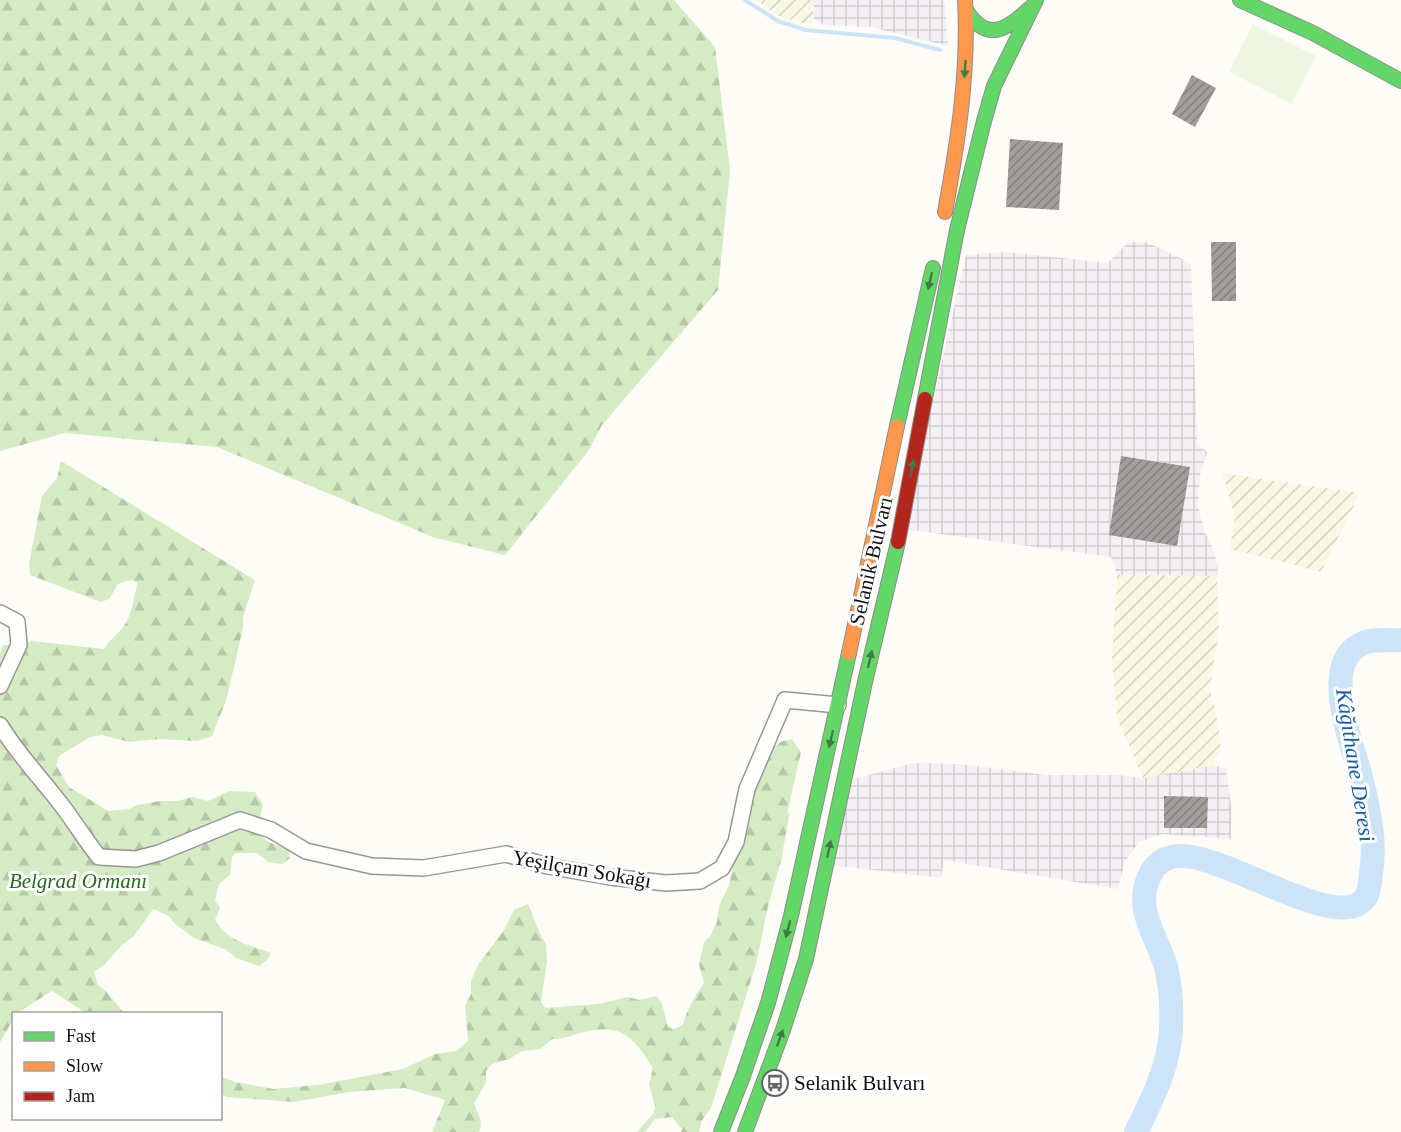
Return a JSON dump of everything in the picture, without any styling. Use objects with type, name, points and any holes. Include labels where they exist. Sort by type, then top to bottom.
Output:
[{"type":"main road","points":[[1240,0],[1312,33],[1401,81]]},
{"type":"main road","points":[[965,5],[977,26],[993,31],[1012,26],[1036,2]]},
{"type":"main road","name":"Selanik Bulvarı","points":[[745,1132],[783,1030],[806,959],[865,682],[904,514],[957,230],[982,131],[994,87],[1036,2]]},
{"type":"main road","points":[[943,222],[963,103],[966,64],[965,5]]},
{"type":"main road","name":"Selanik Bulvarı","points":[[721,1132],[768,1003],[791,916],[838,705],[869,551],[936,256]]},
{"type":"street","points":[[0,613],[17,622],[19,645],[0,686]]},
{"type":"street","name":"Yeşilçam Sokağı","points":[[0,725],[9,741],[65,810],[99,857],[136,859],[240,819],[272,830],[306,851],[372,866],[424,868],[506,854],[548,866],[666,883],[700,881],[722,868],[736,842],[747,789],[785,700],[838,705]]},
{"type":"shaded area","points":[[814,0],[944,0],[948,46],[871,27],[824,25],[814,19]]},
{"type":"shaded area","points":[[1128,242],[1146,242],[1191,263],[1197,444],[1207,452],[1200,475],[1198,506],[1218,567],[1217,576],[1117,575],[1111,557],[904,529],[966,255],[1007,252],[1108,263]]},
{"type":"shaded area","points":[[913,763],[960,764],[1045,775],[1118,775],[1143,778],[1214,765],[1226,769],[1231,806],[1231,839],[1163,834],[1139,842],[1125,861],[1118,889],[944,860],[941,878],[831,865],[846,781]]},
{"type":"green space","points":[[0,0],[674,0],[715,47],[730,170],[718,290],[602,425],[589,450],[505,555],[433,537],[217,447],[65,433],[0,451]]},
{"type":"green space","points":[[757,0],[814,0],[812,26],[776,15]]},
{"type":"green space","points":[[1253,24],[1316,56],[1292,104],[1229,72]]},
{"type":"green space","name":"Belgrad Ormanı","points":[[61,461],[255,580],[243,617],[243,628],[226,701],[212,736],[197,741],[159,739],[129,742],[102,735],[90,737],[59,756],[56,765],[69,787],[108,811],[192,797],[208,801],[229,791],[255,792],[263,805],[259,821],[260,835],[269,842],[289,850],[290,858],[282,864],[268,862],[257,853],[236,853],[232,857],[230,875],[219,884],[215,900],[220,908],[215,920],[232,938],[271,953],[259,966],[236,958],[225,949],[194,938],[175,924],[169,916],[153,909],[134,936],[94,972],[98,985],[123,1012],[84,1012],[52,991],[19,1012],[12,1012],[12,1022],[0,1042],[0,653],[3,645],[23,645],[32,641],[104,649],[127,621],[138,583],[131,580],[118,584],[109,599],[101,602],[30,575],[29,564],[42,496],[57,478]]},
{"type":"green space","points":[[1222,473],[1360,493],[1321,572],[1230,549],[1235,516]]},
{"type":"green space","points":[[1117,575],[1217,576],[1219,629],[1210,688],[1221,748],[1214,765],[1143,778],[1117,718],[1112,656]]},
{"type":"green space","points":[[792,739],[801,752],[787,814],[790,811],[781,861],[769,902],[756,964],[711,1108],[702,1120],[699,1132],[681,1132],[682,1129],[672,1117],[655,1119],[645,1132],[637,1132],[654,1113],[655,1105],[649,1085],[653,1068],[630,1038],[605,1029],[552,1039],[540,1049],[522,1051],[509,1059],[492,1064],[486,1071],[486,1082],[474,1104],[481,1121],[479,1132],[432,1132],[445,1100],[405,1088],[349,1092],[294,1102],[227,1097],[222,1094],[222,1077],[235,1082],[274,1089],[318,1085],[403,1069],[435,1054],[456,1051],[468,1041],[465,1006],[471,994],[471,981],[478,965],[504,930],[514,910],[528,904],[546,944],[547,961],[541,1002],[545,1008],[598,1004],[628,997],[639,1000],[657,996],[662,1004],[668,1027],[674,1029],[683,1025],[686,1014],[704,983],[699,965],[704,942],[711,935],[717,922],[719,906],[729,885],[735,859],[748,827],[759,777],[772,749],[780,742]]},
{"type":"building","points":[[1192,75],[1216,88],[1195,127],[1172,114]]},
{"type":"building","points":[[1010,139],[1063,143],[1059,210],[1006,207]]},
{"type":"building","points":[[1211,242],[1236,242],[1236,301],[1212,301]]},
{"type":"building","points":[[1121,456],[1190,467],[1177,546],[1109,535]]},
{"type":"building","points":[[1164,796],[1208,797],[1207,828],[1164,828]]},
{"type":"waterway","points":[[745,0],[778,21],[806,30],[895,38],[940,50]]},
{"type":"waterway","name":"Kâğıthane Deresi","points":[[1136,1132],[1163,1070],[1171,1030],[1168,975],[1145,912],[1145,889],[1151,874],[1165,859],[1188,856],[1214,863],[1304,899],[1331,907],[1353,906],[1367,895],[1373,844],[1365,792],[1345,722],[1340,684],[1343,667],[1349,654],[1361,644],[1375,640],[1401,640]]},
{"type":"traffic: fast","points":[[925,399],[957,230],[984,121],[994,86],[1036,0]]},
{"type":"traffic: fast","points":[[1240,0],[1313,33],[1401,81]]},
{"type":"traffic: fast","points":[[966,10],[981,26],[989,30],[996,30],[1012,23],[1029,9]]},
{"type":"traffic: fast","points":[[897,426],[933,268]]},
{"type":"traffic: fast","points":[[745,1132],[783,1030],[806,959],[865,682],[898,542]]},
{"type":"traffic: fast","points":[[721,1132],[768,1003],[791,916],[849,653]]},
{"type":"traffic: slow","points":[[945,212],[964,80],[965,0]]},
{"type":"traffic: slow","points":[[849,653],[897,426]]},
{"type":"traffic: jam","points":[[898,542],[925,399]]},
{"type":"place","name":"Selanik Bulvarı","points":[[775,1083]]}]
